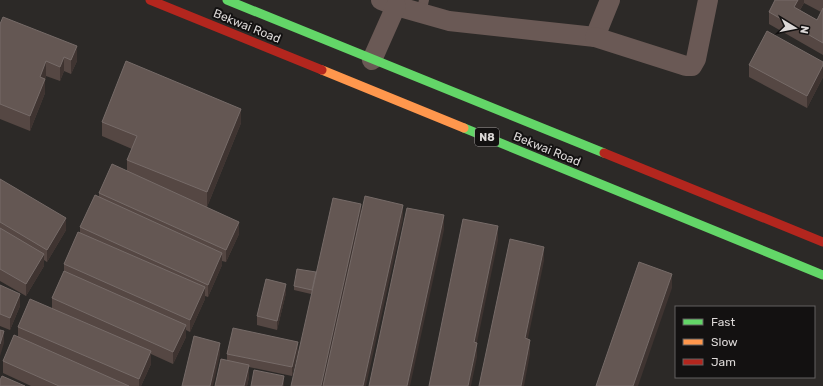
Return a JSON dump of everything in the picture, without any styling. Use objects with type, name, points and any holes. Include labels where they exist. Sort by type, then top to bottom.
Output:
[{"type":"highway","name":"Bekwai Road","points":[[150,0],[823,275]]},
{"type":"highway","name":"Bekwai Road","points":[[227,0],[823,242]]},
{"type":"street","points":[[595,37],[610,0]]},
{"type":"street","points":[[372,60],[388,3],[423,7],[449,21],[595,37],[686,66],[692,66],[696,59],[708,0]]},
{"type":"building","points":[[775,0],[798,0],[794,7],[817,20],[823,8],[823,43],[769,12]]},
{"type":"building","points":[[3,17],[77,46],[71,60],[64,57],[60,67],[46,61],[40,77],[45,79],[30,116],[0,104],[0,24]]},
{"type":"building","points":[[767,31],[823,62],[823,65],[807,96],[749,65]]},
{"type":"building","points":[[126,61],[241,109],[207,192],[127,160],[137,136],[102,122]]},
{"type":"building","points":[[112,164],[239,222],[226,250],[99,193]]},
{"type":"building","points":[[0,179],[66,218],[47,250],[0,222]]},
{"type":"building","points":[[95,195],[222,253],[208,285],[80,227]]},
{"type":"building","points":[[365,196],[403,205],[363,386],[323,386]]},
{"type":"building","points":[[333,198],[361,204],[321,386],[291,386]]},
{"type":"building","points":[[407,208],[444,215],[407,386],[369,386]]},
{"type":"building","points":[[463,219],[498,226],[474,342],[477,343],[468,386],[429,386]]},
{"type":"building","points":[[0,228],[44,254],[26,284],[0,269]]},
{"type":"building","points":[[78,232],[205,287],[190,320],[64,264]]},
{"type":"building","points":[[510,239],[544,247],[525,338],[530,340],[521,386],[479,386]]},
{"type":"building","points":[[639,262],[672,274],[633,386],[596,386]]},
{"type":"building","points":[[297,269],[316,272],[312,290],[294,286]]},
{"type":"building","points":[[64,271],[186,325],[173,352],[52,298]]},
{"type":"building","points":[[266,279],[286,284],[277,321],[257,316]]},
{"type":"building","points":[[0,285],[20,294],[10,318],[0,314]]},
{"type":"building","points":[[30,299],[151,351],[139,379],[18,327]]},
{"type":"building","points":[[233,328],[298,342],[292,367],[227,354]]},
{"type":"building","points":[[0,330],[4,331],[0,344]]},
{"type":"building","points":[[14,335],[129,386],[59,386],[3,361]]},
{"type":"building","points":[[194,336],[220,343],[210,386],[182,386]]},
{"type":"building","points":[[221,359],[249,365],[244,386],[215,386]]},
{"type":"building","points":[[254,370],[284,376],[282,386],[251,386]]},
{"type":"building","points":[[2,376],[25,386],[0,386]]},
{"type":"traffic: fast","points":[[227,0],[604,153]]},
{"type":"traffic: fast","points":[[464,128],[823,275]]},
{"type":"traffic: slow","points":[[322,70],[464,128]]},
{"type":"traffic: jam","points":[[150,0],[322,70]]},
{"type":"traffic: jam","points":[[604,153],[823,242]]}]
